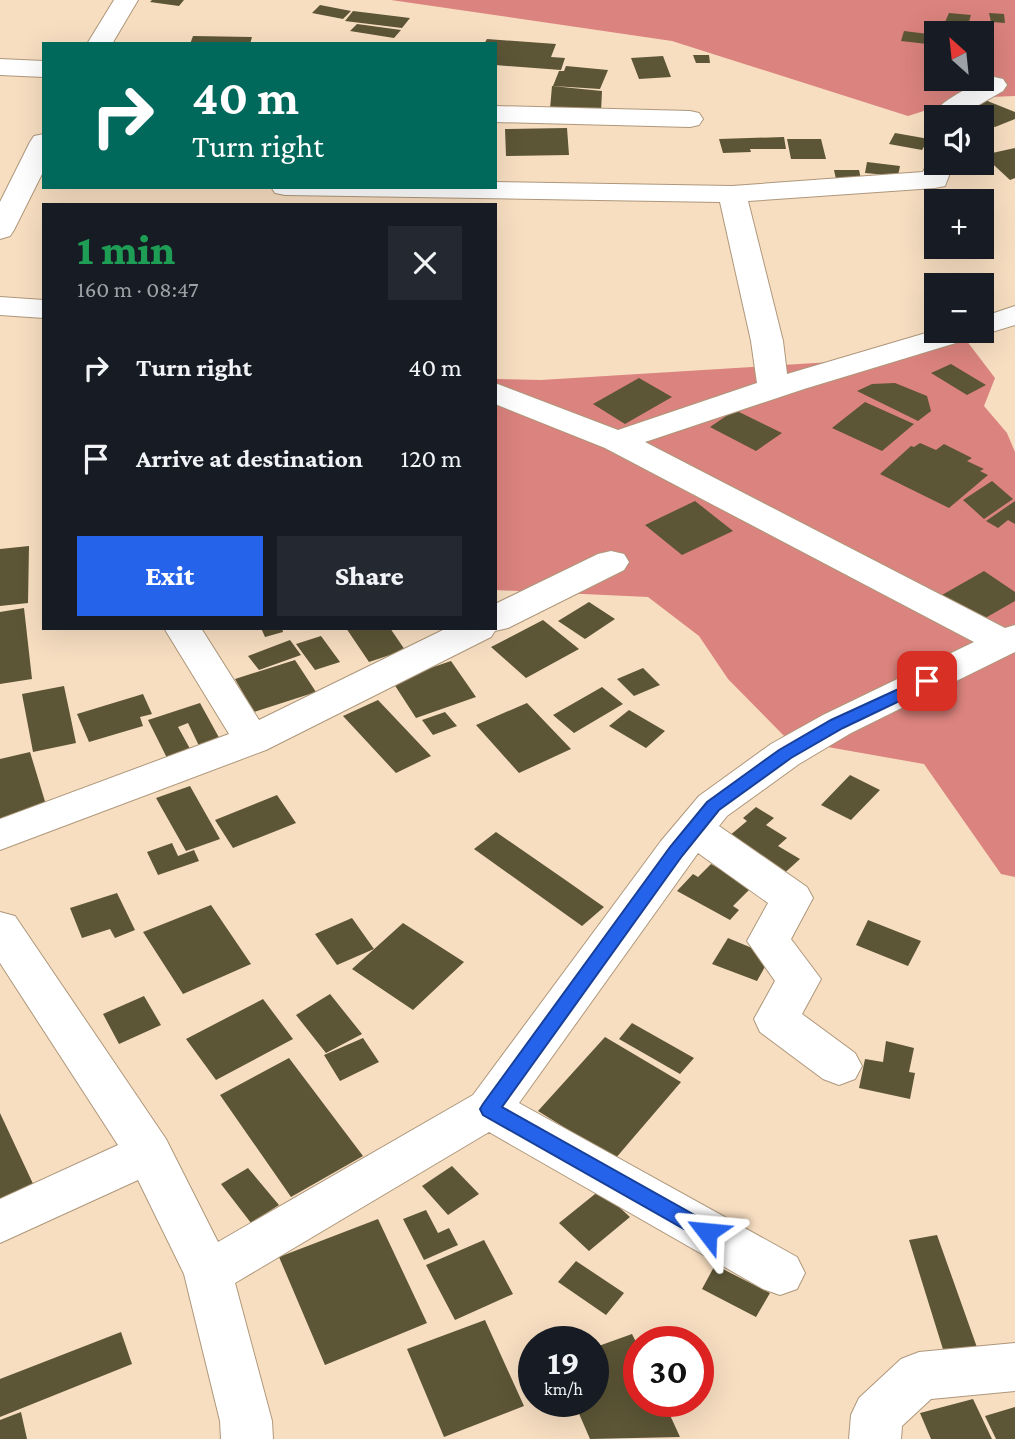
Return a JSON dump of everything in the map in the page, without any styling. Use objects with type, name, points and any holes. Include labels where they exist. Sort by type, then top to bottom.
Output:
[{"type":"street","points":[[100,42],[126,0]]},
{"type":"street","points":[[0,67],[42,69]]},
{"type":"street","points":[[959,105],[984,91]]},
{"type":"street","points":[[497,114],[690,119]]},
{"type":"street","points":[[0,230],[42,146]]},
{"type":"street","points":[[490,189],[732,194],[936,180],[937,175]]},
{"type":"street","points":[[732,194],[767,341],[773,387]]},
{"type":"street","points":[[0,306],[42,309]]},
{"type":"street","points":[[994,323],[1015,315]]},
{"type":"street","points":[[617,441],[773,387],[924,342]]},
{"type":"street","points":[[497,394],[617,441],[1009,640]]},
{"type":"street","points":[[497,619],[611,562]]},
{"type":"street","points":[[183,630],[252,740]]},
{"type":"street","points":[[0,835],[252,740],[474,630]]},
{"type":"street","points":[[208,1273],[489,1109],[713,806],[785,754],[837,724],[1009,640]]},
{"type":"street","points":[[694,829],[792,898],[768,942],[799,979],[776,1019],[839,1066]]},
{"type":"street","points":[[0,928],[149,1153],[208,1273],[246,1421],[247,1439]]},
{"type":"street","points":[[489,1109],[780,1273]]},
{"type":"street","points":[[0,1222],[149,1153]]},
{"type":"street","points":[[875,1439],[877,1415],[919,1376],[1015,1367]]},
{"type":"shaded area","points":[[391,0],[1015,0],[1015,96],[965,98],[943,105],[924,105],[924,111],[908,116],[672,41]]},
{"type":"shaded area","points":[[931,343],[968,343],[995,378],[984,406],[1007,433],[1015,452],[1015,877],[1001,874],[924,764],[788,740],[728,679],[699,636],[648,597],[497,590],[497,379],[541,380],[848,361]]},
{"type":"building","points":[[184,0],[179,6],[150,2]]},
{"type":"building","points":[[320,5],[351,11],[343,19],[312,13]]},
{"type":"building","points":[[353,11],[410,18],[402,28],[345,21]]},
{"type":"building","points":[[949,13],[971,15],[969,21],[945,21]]},
{"type":"building","points":[[989,13],[1004,14],[1005,23],[991,21]]},
{"type":"building","points":[[357,24],[401,30],[394,38],[350,31]]},
{"type":"building","points":[[904,31],[924,34],[924,44],[901,41]]},
{"type":"building","points":[[193,36],[252,37],[251,42],[191,42]]},
{"type":"building","points":[[487,39],[556,44],[551,57],[565,58],[561,70],[497,65],[497,42],[485,42]]},
{"type":"building","points":[[693,55],[709,55],[710,63],[696,63]]},
{"type":"building","points":[[663,56],[671,77],[639,79],[631,58]]},
{"type":"building","points":[[566,66],[608,70],[600,89],[553,86],[559,71],[564,71]]},
{"type":"building","points":[[552,86],[602,91],[601,112],[550,109]]},
{"type":"building","points":[[985,100],[1015,112],[1015,119],[995,127],[994,105],[975,105]]},
{"type":"building","points":[[567,128],[569,155],[506,156],[505,129]]},
{"type":"building","points":[[895,133],[924,138],[922,150],[889,144]]},
{"type":"building","points":[[784,137],[786,149],[750,149],[751,152],[723,153],[719,139]]},
{"type":"building","points":[[787,139],[821,139],[826,159],[791,159]]},
{"type":"building","points":[[1015,148],[1015,178],[1010,180],[994,165],[994,153]]},
{"type":"building","points":[[867,162],[900,166],[898,176],[865,173]]},
{"type":"building","points":[[834,170],[859,170],[861,179],[836,179]]},
{"type":"building","points":[[951,364],[986,385],[967,395],[931,373]]},
{"type":"building","points":[[639,378],[672,397],[625,424],[593,404]]},
{"type":"building","points":[[895,383],[927,396],[931,411],[918,421],[857,391],[872,384]]},
{"type":"building","points":[[865,402],[914,424],[882,451],[832,428]]},
{"type":"building","points":[[735,410],[782,433],[756,451],[710,427]]},
{"type":"building","points":[[920,443],[936,450],[944,444],[972,458],[967,461],[984,469],[980,471],[988,475],[949,508],[880,474],[911,446]]},
{"type":"building","points":[[992,481],[1013,499],[984,519],[963,500]]},
{"type":"building","points":[[695,501],[733,531],[682,555],[645,525]]},
{"type":"building","points":[[1015,501],[1015,524],[1008,520],[998,528],[986,521]]},
{"type":"building","points":[[29,546],[28,603],[0,606],[0,549]]},
{"type":"building","points":[[984,571],[1015,592],[1015,601],[980,621],[942,595]]},
{"type":"building","points":[[589,602],[615,619],[585,639],[558,621]]},
{"type":"building","points":[[24,608],[32,679],[0,684],[0,612]]},
{"type":"building","points":[[543,620],[579,649],[526,678],[491,647]]},
{"type":"building","points":[[262,630],[282,630],[283,632],[265,637]]},
{"type":"building","points":[[347,630],[391,630],[405,650],[369,662]]},
{"type":"building","points":[[321,636],[340,662],[315,670],[296,644]]},
{"type":"building","points":[[290,640],[301,655],[259,670],[248,656]]},
{"type":"building","points":[[295,660],[316,692],[254,712],[235,679]]},
{"type":"building","points":[[451,661],[476,697],[416,718],[392,681]]},
{"type":"building","points":[[643,668],[660,685],[634,696],[617,679]]},
{"type":"building","points":[[64,686],[76,743],[33,752],[22,694]]},
{"type":"building","points":[[602,687],[623,704],[574,733],[553,715]]},
{"type":"building","points":[[143,694],[152,714],[140,717],[143,726],[89,742],[77,714]]},
{"type":"building","points":[[378,700],[431,756],[396,773],[343,716]]},
{"type":"building","points":[[200,703],[222,743],[201,750],[188,723],[178,727],[194,756],[170,764],[148,720]]},
{"type":"building","points":[[527,703],[571,749],[519,773],[476,725]]},
{"type":"building","points":[[629,710],[665,731],[646,748],[609,726]]},
{"type":"building","points":[[445,712],[457,726],[433,735],[422,720]]},
{"type":"building","points":[[30,752],[47,808],[0,820],[0,759]]},
{"type":"building","points":[[850,775],[880,790],[851,820],[821,805]]},
{"type":"building","points":[[190,786],[220,839],[186,851],[156,798]]},
{"type":"building","points":[[277,795],[296,823],[233,848],[215,820]]},
{"type":"building","points":[[756,807],[774,818],[766,825],[787,838],[778,846],[800,859],[779,878],[722,842],[747,821],[743,818]]},
{"type":"building","points":[[496,832],[604,907],[582,926],[474,849]]},
{"type":"building","points":[[172,843],[178,856],[194,850],[199,861],[158,875],[147,852]]},
{"type":"building","points":[[711,864],[752,887],[733,906],[739,910],[730,920],[677,891],[693,874],[698,877]]},
{"type":"building","points":[[117,893],[135,930],[115,938],[110,929],[82,938],[70,908]]},
{"type":"building","points":[[211,905],[251,964],[183,994],[143,932]]},
{"type":"building","points":[[352,918],[374,949],[337,965],[315,934]]},
{"type":"building","points":[[868,920],[921,941],[908,966],[856,945]]},
{"type":"building","points":[[403,923],[464,962],[413,1010],[352,969]]},
{"type":"building","points":[[728,938],[771,956],[757,981],[712,964]]},
{"type":"building","points":[[330,994],[362,1034],[326,1053],[296,1015]]},
{"type":"building","points":[[144,996],[161,1025],[119,1044],[103,1014]]},
{"type":"building","points":[[263,999],[293,1039],[216,1080],[186,1039]]},
{"type":"building","points":[[632,1023],[694,1058],[680,1074],[619,1039]]},
{"type":"building","points":[[605,1037],[681,1082],[615,1159],[538,1111]]},
{"type":"building","points":[[363,1038],[379,1062],[340,1081],[324,1055]]},
{"type":"building","points":[[886,1041],[914,1048],[909,1072],[915,1073],[910,1099],[859,1088],[865,1059],[883,1062]]},
{"type":"building","points":[[289,1058],[363,1156],[291,1197],[220,1095]]},
{"type":"building","points":[[0,1113],[35,1188],[0,1203]]},
{"type":"building","points":[[452,1166],[479,1194],[448,1215],[422,1186]]},
{"type":"building","points":[[248,1168],[279,1205],[251,1223],[221,1184]]},
{"type":"building","points":[[600,1190],[630,1217],[589,1251],[559,1223]]},
{"type":"building","points":[[426,1210],[438,1233],[449,1228],[458,1245],[424,1260],[403,1219]]},
{"type":"building","points":[[378,1219],[427,1323],[325,1365],[279,1257]]},
{"type":"building","points":[[937,1235],[979,1353],[946,1359],[909,1240]]},
{"type":"building","points":[[484,1240],[513,1294],[455,1320],[426,1265]]},
{"type":"building","points":[[576,1261],[624,1293],[606,1315],[558,1282]]},
{"type":"building","points":[[715,1265],[770,1293],[756,1317],[702,1289]]},
{"type":"building","points":[[485,1320],[518,1393],[518,1408],[444,1437],[407,1349]]},
{"type":"building","points":[[121,1332],[132,1364],[0,1417],[0,1379]]},
{"type":"building","points":[[623,1337],[623,1417],[671,1417],[680,1437],[590,1439],[580,1417],[609,1417],[609,1342]]},
{"type":"building","points":[[973,1399],[992,1439],[931,1439],[920,1413]]},
{"type":"building","points":[[1015,1407],[1015,1439],[996,1439],[985,1416]]},
{"type":"building","points":[[21,1412],[27,1439],[0,1439],[0,1420]]},
{"type":"route","points":[[707,1232],[489,1109],[676,852],[713,806],[785,754],[837,724],[927,681]]}]
